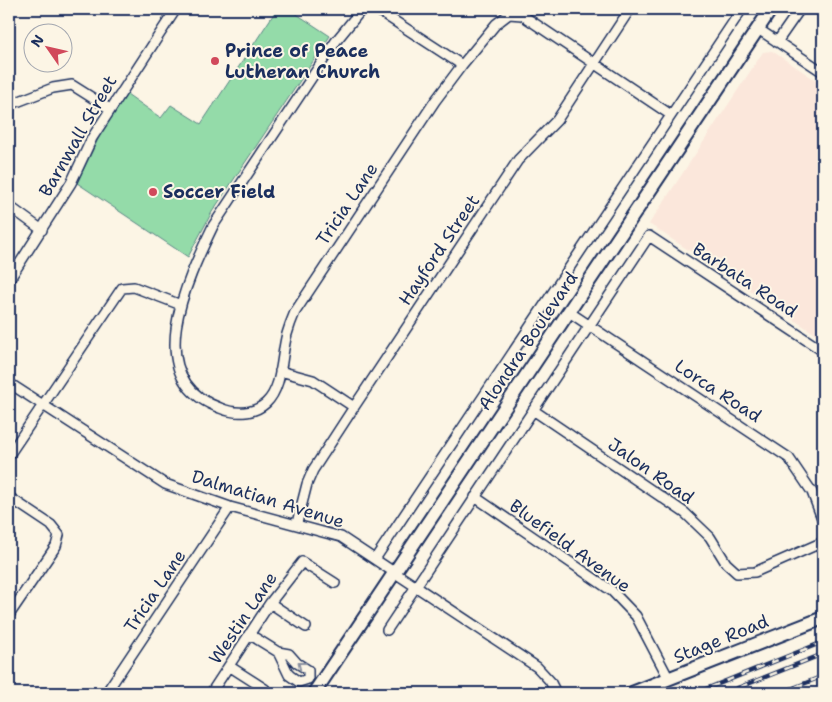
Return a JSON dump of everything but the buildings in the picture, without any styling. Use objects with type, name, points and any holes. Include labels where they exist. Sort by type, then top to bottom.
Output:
[{"type":"main road","name":"Alondra Boulevard","points":[[317,690],[771,9]]},
{"type":"main road","name":"Stage Road","points":[[632,693],[823,618]]},
{"type":"street","name":"Barnwall Street","points":[[9,280],[71,183],[92,138],[176,9]]},
{"type":"street","points":[[354,407],[313,380],[280,371],[274,391],[266,403],[250,412],[232,413],[209,404],[190,391],[177,370],[174,345],[181,305],[213,226],[336,42],[362,9]]},
{"type":"street","points":[[376,9],[462,65]]},
{"type":"street","name":"Hayford Street","points":[[297,523],[307,484],[313,470],[518,160],[557,120],[592,64],[630,9]]},
{"type":"street","name":"Alondra Boulevard","points":[[375,558],[742,9]]},
{"type":"street","points":[[778,42],[800,9]]},
{"type":"street","name":"Tricia Lane","points":[[280,371],[287,334],[294,312],[435,100],[496,24],[509,14],[522,15],[592,64]]},
{"type":"street","points":[[758,29],[823,72]]},
{"type":"street","points":[[592,64],[671,115]]},
{"type":"street","points":[[9,106],[53,88],[72,84],[110,109]]},
{"type":"street","points":[[9,206],[42,230]]},
{"type":"street","name":"Barbata Road","points":[[589,326],[648,236],[823,351]]},
{"type":"street","points":[[9,455],[122,288],[134,287],[181,305]]},
{"type":"street","name":"Lorca Road","points":[[569,312],[790,458],[812,492],[823,521]]},
{"type":"street","points":[[387,630],[589,326]]},
{"type":"street","name":"Dalmatian Avenue","points":[[9,383],[165,484],[230,507],[297,523],[341,537],[537,667],[550,681],[556,693]]},
{"type":"street","name":"Jalon Road","points":[[533,410],[685,512],[710,537],[726,563],[737,573],[755,572],[823,542]]},
{"type":"street","points":[[9,497],[52,525],[60,535],[56,546],[9,615]]},
{"type":"street","name":"Bluefield Avenue","points":[[475,497],[612,591],[636,616],[669,679]]},
{"type":"street","name":"Tricia Lane","points":[[106,693],[230,507]]},
{"type":"street","name":"Westin Lane","points":[[212,693],[270,603],[302,562],[335,583]]},
{"type":"street","points":[[270,603],[306,627]]},
{"type":"street","points":[[249,634],[278,652],[289,654],[297,663],[308,670],[308,679],[317,690]]},
{"type":"street","points":[[278,652],[289,675],[300,682],[308,679]]},
{"type":"street","points":[[228,666],[265,689]]},
{"type":"shaded area","points":[[772,51],[823,85],[823,339],[649,224],[763,52]]},
{"type":"green space","points":[[277,9],[289,9],[330,36],[212,212],[188,257],[77,183],[101,133],[127,94],[161,118],[171,105],[201,124]]},
{"type":"railway","points":[[696,693],[823,642]]},
{"type":"railway","points":[[725,693],[823,654]]},
{"type":"railway","points":[[781,693],[823,676]]},
{"type":"place","name":"Prince of Peace Lutheran Church","points":[[215,61]]},
{"type":"place","name":"Soccer Field","points":[[153,192]]}]
